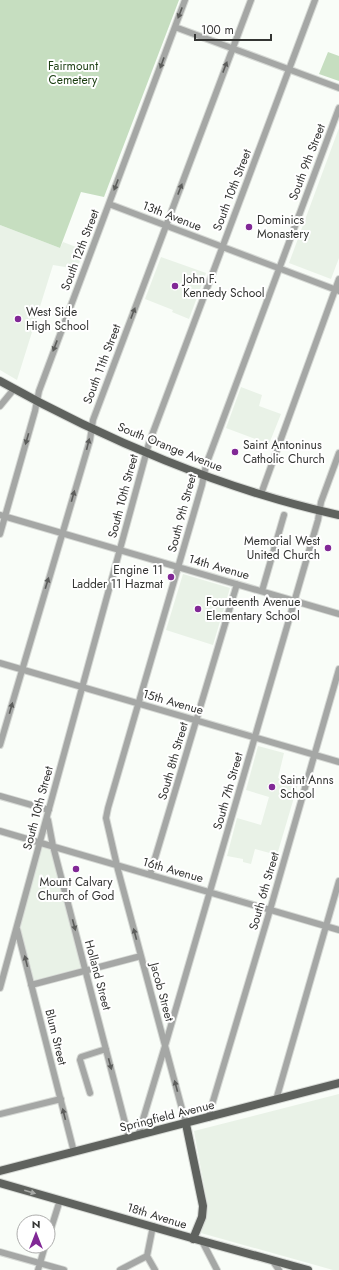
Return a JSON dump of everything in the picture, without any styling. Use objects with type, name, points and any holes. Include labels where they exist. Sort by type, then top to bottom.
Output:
[{"type":"main road","name":"South Orange Avenue","points":[[0,382],[91,428],[204,475],[261,494],[339,515]]},
{"type":"main road","name":"Springfield Avenue","points":[[0,1171],[186,1124],[339,1083]]},
{"type":"main road","points":[[186,1124],[203,1206],[202,1217],[193,1239]]},
{"type":"main road","name":"18th Avenue","points":[[0,1183],[153,1226],[193,1239],[308,1270]]},
{"type":"street","name":"South 12th Street","points":[[0,534],[3,515],[46,370],[185,0]]},
{"type":"street","name":"South 11th Street","points":[[0,745],[90,440],[93,420],[251,0]]},
{"type":"street","name":"South 10th Street","points":[[0,988],[146,452],[315,0]]},
{"type":"street","points":[[175,27],[339,88]]},
{"type":"street","name":"South 9th Street","points":[[117,865],[106,818],[108,808],[179,567],[202,485],[206,465],[222,425],[278,268],[339,108]]},
{"type":"street","name":"13th Avenue","points":[[109,204],[337,290]]},
{"type":"street","points":[[261,494],[337,290],[339,279]]},
{"type":"street","points":[[0,406],[14,389]]},
{"type":"street","name":"South 7th Street","points":[[134,1137],[165,1046],[295,601],[318,520],[321,502],[339,453]]},
{"type":"street","points":[[262,591],[284,514]]},
{"type":"street","name":"14th Avenue","points":[[3,515],[339,614]]},
{"type":"street","name":"South 8th Street","points":[[150,875],[237,584]]},
{"type":"street","name":"15th Avenue","points":[[0,663],[339,762]]},
{"type":"street","name":"South 6th Street","points":[[208,1118],[339,670]]},
{"type":"street","points":[[0,796],[49,810]]},
{"type":"street","name":"Holland Street","points":[[47,818],[106,1049],[134,1137]]},
{"type":"street","name":"16th Avenue","points":[[0,831],[339,930]]},
{"type":"street","name":"Jacob Street","points":[[117,865],[186,1124]]},
{"type":"street","points":[[276,1100],[339,881]]},
{"type":"street","name":"Blum Street","points":[[17,927],[74,1152]]},
{"type":"street","points":[[31,985],[141,956]]},
{"type":"street","points":[[90,1093],[80,1060],[81,1057],[106,1049]]},
{"type":"street","points":[[0,1114],[61,1099]]},
{"type":"street","points":[[56,1214],[60,1200]]},
{"type":"street","points":[[153,1226],[148,1256],[155,1270]]},
{"type":"street","points":[[202,1241],[217,1270]]},
{"type":"street","points":[[0,1252],[64,1270]]},
{"type":"street","points":[[38,1270],[43,1254]]},
{"type":"street","points":[[120,1270],[148,1256]]},
{"type":"street","points":[[272,1260],[279,1270]]},
{"type":"shaded area","points":[[339,128],[339,258],[331,279],[289,263]]},
{"type":"shaded area","name":"West Side High School","points":[[0,225],[60,248],[63,242],[84,250],[77,269],[53,265],[17,380],[0,370]]},
{"type":"shaded area","name":"John F. Kennedy School","points":[[161,257],[206,273],[189,319],[172,312],[173,310],[145,299]]},
{"type":"shaded area","points":[[241,387],[262,395],[259,406],[281,414],[269,444],[226,428]]},
{"type":"shaded area","name":"Fourteenth Avenue Elementary School","points":[[183,574],[230,588],[213,645],[166,630]]},
{"type":"shaded area","points":[[258,746],[284,753],[278,778],[298,784],[277,855],[255,849],[251,864],[243,862],[243,859],[227,856],[237,818],[261,825],[269,797],[246,790]]},
{"type":"shaded area","points":[[41,843],[53,847],[85,970],[32,984],[18,926]]},
{"type":"shaded area","points":[[339,1094],[339,1270],[333,1270],[201,1233],[207,1202],[194,1131]]},
{"type":"green space","name":"Fairmount Cemetery","points":[[0,0],[179,0],[104,197],[81,192],[60,248],[0,225]]},
{"type":"green space","points":[[328,52],[339,56],[339,81],[319,74]]},
{"type":"place","name":"Dominics Monastery","points":[[249,227]]},
{"type":"place","name":"John F. Kennedy School","points":[[175,286]]},
{"type":"place","name":"West Side High School","points":[[18,319]]},
{"type":"place","name":"Saint Antoninus Catholic Church","points":[[235,452]]},
{"type":"place","name":"Memorial West United Church","points":[[328,548]]},
{"type":"place","name":"Engine 11 Ladder 11 Hazmat","points":[[171,577]]},
{"type":"place","name":"Fourteenth Avenue Elementary School","points":[[198,609]]},
{"type":"place","name":"Saint Anns School","points":[[272,787]]},
{"type":"place","name":"Mount Calvary Church of God","points":[[76,869]]}]
